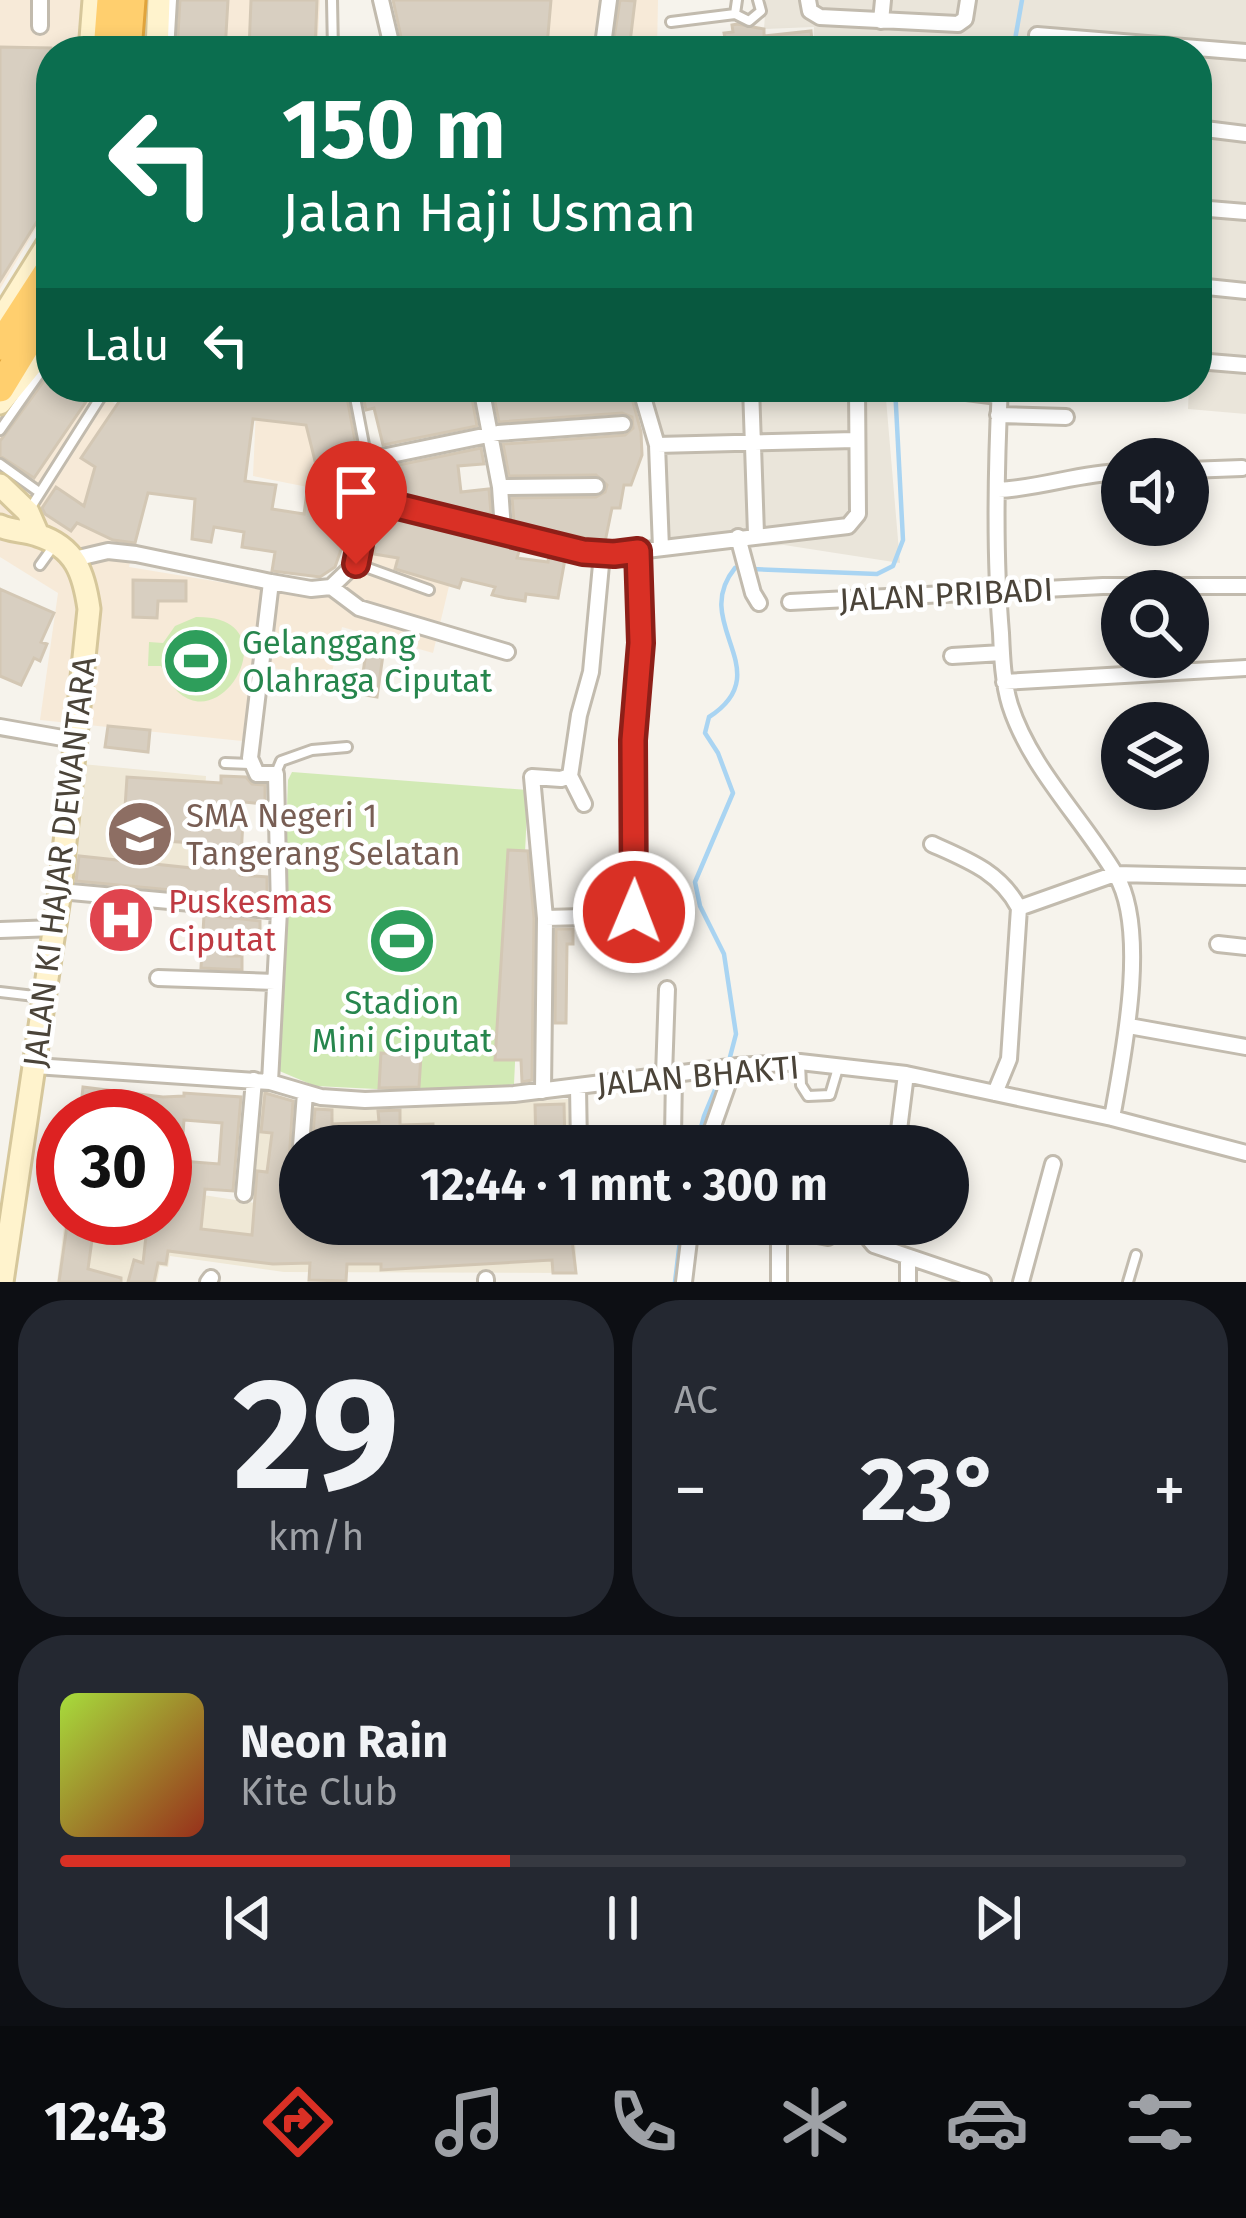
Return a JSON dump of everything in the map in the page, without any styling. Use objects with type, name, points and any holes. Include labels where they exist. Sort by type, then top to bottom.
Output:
[{"type":"highway","points":[[108,36],[112,0]]},
{"type":"highway","points":[[128,36],[131,0]]},
{"type":"highway","points":[[0,346],[36,275]]},
{"type":"highway","points":[[0,388],[36,329]]},
{"type":"main road","points":[[91,36],[94,0]]},
{"type":"main road","points":[[158,36],[159,0]]},
{"type":"main road","points":[[0,321],[36,268]]},
{"type":"main road","points":[[0,403],[36,359]]},
{"type":"main road","points":[[0,485],[34,502],[46,540]]},
{"type":"main road","points":[[6,528],[46,540],[74,559]]},
{"type":"main road","name":"JALAN KI HAJAR DEWANTARA","points":[[2,1282],[60,891],[89,609],[83,572],[74,559]]},
{"type":"street","points":[[40,0],[40,26]]},
{"type":"street","points":[[381,0],[389,36]]},
{"type":"street","points":[[605,36],[609,0]]},
{"type":"street","points":[[808,0],[816,16],[958,24],[965,20],[968,0]]},
{"type":"street","points":[[881,21],[883,0]]},
{"type":"street","points":[[1037,35],[1049,36]]},
{"type":"street","points":[[1212,49],[1246,52]]},
{"type":"street","points":[[1212,130],[1246,134]]},
{"type":"street","points":[[1212,209],[1246,212]]},
{"type":"street","points":[[1212,288],[1246,291]]},
{"type":"street","points":[[1212,362],[1246,365]]},
{"type":"street","points":[[485,402],[500,487],[502,530]]},
{"type":"street","points":[[644,402],[657,445],[661,548]]},
{"type":"street","points":[[752,402],[756,534]]},
{"type":"street","points":[[74,559],[92,553],[136,554],[311,589],[331,587],[356,564],[369,499],[602,554],[848,526],[858,514],[856,402]]},
{"type":"street","points":[[999,402],[998,592],[1010,707],[1025,739],[1115,874],[1131,937],[1129,1026],[1112,1118]]},
{"type":"street","points":[[1007,402],[1066,416]]},
{"type":"street","points":[[368,460],[492,434],[623,424]]},
{"type":"street","points":[[657,445],[855,440]]},
{"type":"street","points":[[1209,469],[1242,468]]},
{"type":"street","points":[[998,490],[1041,488],[1101,472]]},
{"type":"street","points":[[500,487],[596,486]]},
{"type":"street","points":[[738,537],[759,603]]},
{"type":"street","points":[[545,918],[634,912],[633,740],[641,643],[638,551]]},
{"type":"street","points":[[584,804],[570,776],[591,672],[602,554]]},
{"type":"street","points":[[244,1194],[275,982],[279,911],[276,774],[260,775],[250,764],[271,582]]},
{"type":"street","name":"JALAN PRIBADI","points":[[790,602],[1103,586],[1246,586]]},
{"type":"street","points":[[331,587],[359,608],[507,652]]},
{"type":"street","points":[[952,656],[1002,653]]},
{"type":"street","points":[[1004,682],[1246,668]]},
{"type":"street","points":[[0,728],[74,740]]},
{"type":"street","points":[[543,1091],[545,918],[532,777],[570,776]]},
{"type":"street","points":[[932,844],[987,871],[1011,891],[1019,908],[1010,1059],[995,1093]]},
{"type":"street","points":[[1019,908],[1115,874],[1246,877]]},
{"type":"street","points":[[60,891],[279,911]]},
{"type":"street","points":[[0,930],[55,928]]},
{"type":"street","points":[[1218,944],[1246,947]]},
{"type":"street","points":[[158,978],[275,982]]},
{"type":"street","points":[[667,989],[672,1125]]},
{"type":"street","points":[[1129,1026],[1246,1047]]},
{"type":"street","name":"JALAN BHAKTI","points":[[34,1066],[262,1081],[341,1100],[365,1100],[543,1091],[800,1062],[906,1074],[1112,1118],[1246,1153]]},
{"type":"street","points":[[713,1125],[738,1066]]},
{"type":"street","points":[[900,1125],[906,1074]]},
{"type":"street","points":[[578,1087],[579,1125]]},
{"type":"street","points":[[303,1125],[305,1093]]},
{"type":"street","points":[[0,1148],[23,1151]]},
{"type":"street","points":[[1021,1282],[1053,1164]]},
{"type":"street","points":[[684,1282],[688,1245]]},
{"type":"street","points":[[778,1245],[779,1282]]},
{"type":"street","points":[[874,1245],[982,1282]]},
{"type":"street","points":[[908,1260],[908,1282]]},
{"type":"lane","points":[[170,36],[172,0]]},
{"type":"lane","points":[[332,0],[333,36]]},
{"type":"lane","points":[[735,14],[737,0]]},
{"type":"lane","points":[[735,14],[741,20],[757,18],[761,11],[758,0]]},
{"type":"lane","points":[[671,22],[735,14]]},
{"type":"lane","points":[[0,430],[36,378]]},
{"type":"lane","points":[[6,528],[34,502],[97,402]]},
{"type":"lane","points":[[356,402],[368,460],[369,499]]},
{"type":"lane","points":[[0,464],[34,502]]},
{"type":"lane","points":[[40,565],[46,540]]},
{"type":"lane","points":[[356,564],[429,590]]},
{"type":"lane","points":[[276,774],[281,761],[298,754],[347,747]]},
{"type":"lane","points":[[224,763],[250,764]]},
{"type":"lane","points":[[0,992],[45,998]]},
{"type":"lane","points":[[800,1062],[802,1092],[824,1098],[835,1087],[838,1066]]},
{"type":"lane","points":[[1128,1282],[1136,1255]]},
{"type":"shaded area","points":[[0,0],[84,0],[81,36],[36,36],[36,228],[0,289]]},
{"type":"shaded area","points":[[169,0],[320,0],[318,36],[166,36]]},
{"type":"shaded area","points":[[499,0],[658,0],[657,36],[512,36]]},
{"type":"shaded area","points":[[766,0],[1246,0],[1246,414],[1188,409],[1188,402],[1212,402],[1212,36],[814,36],[814,27],[764,29]]},
{"type":"shaded area","points":[[36,360],[36,402],[112,402],[156,432],[129,567],[304,596],[339,584],[352,547],[355,518],[461,536],[433,653],[342,627],[331,677],[253,665],[242,741],[40,720],[58,593],[0,557],[0,411]]},
{"type":"shaded area","points":[[256,402],[283,402],[351,442],[357,497],[253,476]]},
{"type":"shaded area","points":[[644,402],[886,402],[900,563],[784,545],[652,552],[653,422]]},
{"type":"shaded area","name":"SMA Negeri 1 Tangerang Selatan","points":[[82,764],[206,776],[198,900],[74,892]]},
{"type":"shaded area","points":[[255,1088],[306,1104],[401,1109],[568,1099],[569,1125],[279,1125],[279,1202],[246,1198]]},
{"type":"shaded area","points":[[192,1193],[279,1203],[279,1245],[575,1245],[577,1273],[284,1272],[170,1256],[168,1267],[160,1266],[157,1282],[57,1282],[62,1245],[192,1245]]},
{"type":"green space","name":"Gelanggang Olahraga Ciputat","points":[[196,617],[227,623],[242,638],[243,659],[235,679],[220,695],[200,702],[180,693],[161,666],[148,666],[149,642],[163,643],[175,626]]},
{"type":"green space","name":"Stadion Mini Ciputat","points":[[292,772],[528,790],[514,1084],[458,1093],[315,1086],[277,1070]]},
{"type":"building","points":[[180,0],[228,0],[226,36],[178,36]]},
{"type":"building","points":[[251,0],[317,0],[316,36],[250,36]]},
{"type":"building","points":[[393,0],[551,0],[548,36],[401,36]]},
{"type":"building","points":[[620,0],[635,1],[631,36],[614,36]]},
{"type":"building","points":[[732,25],[764,29],[764,36],[725,36],[733,32]]},
{"type":"building","points":[[811,31],[812,36],[764,36]]},
{"type":"building","points":[[0,47],[36,48],[36,223],[0,281]]},
{"type":"building","points":[[36,392],[36,402],[86,402],[34,478],[0,456],[0,441]]},
{"type":"building","points":[[119,402],[348,402],[357,451],[315,461],[306,425],[253,419],[245,481],[276,485],[272,509],[304,514],[308,484],[320,484],[319,480],[353,483],[355,511],[348,544],[343,544],[335,567],[320,577],[272,571],[275,552],[242,547],[244,532],[214,527],[211,542],[192,539],[195,499],[148,493],[135,543],[113,540],[77,523],[71,531],[42,508],[56,487],[84,506],[95,467],[81,458]]},
{"type":"building","points":[[364,402],[473,402],[477,426],[383,445],[374,408],[366,410]]},
{"type":"building","points":[[495,402],[633,402],[642,455],[631,485],[624,485],[620,508],[612,508],[605,542],[514,523],[512,498],[596,497],[607,485],[596,475],[509,476],[503,444],[625,435],[633,428],[632,417],[622,413],[499,422]]},
{"type":"building","points":[[481,448],[484,464],[458,466],[461,492],[489,489],[491,513],[478,514],[381,490],[379,469]]},
{"type":"building","points":[[382,514],[520,548],[517,558],[548,562],[549,555],[565,559],[558,598],[526,594],[525,601],[506,598],[492,595],[495,587],[462,579],[459,588],[395,569],[398,558],[374,554],[375,548],[370,547]]},
{"type":"building","points":[[133,580],[186,581],[186,601],[158,601],[157,618],[133,617]]},
{"type":"building","points":[[0,589],[54,613],[41,642],[47,644],[40,661],[34,658],[21,685],[0,676]]},
{"type":"building","points":[[368,638],[385,641],[377,697],[360,694]]},
{"type":"building","points":[[108,726],[150,730],[148,752],[105,747]]},
{"type":"building","points":[[221,776],[246,777],[252,784],[265,785],[265,804],[244,802],[240,875],[267,877],[267,899],[76,881],[79,856],[192,868],[193,843],[123,838],[127,777],[221,783]]},
{"type":"building","points":[[508,850],[528,851],[534,918],[532,1080],[522,1082],[521,1060],[495,1060]]},
{"type":"building","name":"Puskesmas Ciputat","points":[[99,906],[146,910],[143,943],[96,940]]},
{"type":"building","points":[[204,915],[260,921],[260,931],[229,930],[228,956],[242,956],[242,970],[201,968]]},
{"type":"building","points":[[556,929],[573,929],[573,944],[567,944],[566,1023],[555,1023]]},
{"type":"building","points":[[381,1053],[421,1055],[419,1087],[379,1088]]},
{"type":"building","points":[[265,1093],[293,1101],[291,1125],[279,1125],[279,1245],[573,1245],[576,1273],[553,1273],[552,1260],[381,1270],[381,1264],[347,1264],[346,1281],[309,1280],[310,1263],[273,1264],[168,1251],[166,1264],[158,1263],[154,1282],[128,1282],[134,1260],[143,1263],[145,1245],[192,1245],[192,1162],[219,1164],[222,1123],[192,1121],[192,1094],[241,1097],[233,1191],[205,1189],[201,1229],[252,1235],[257,1171],[267,1172],[272,1133],[261,1132]]},
{"type":"building","points":[[564,1104],[564,1125],[535,1125],[535,1105]]},
{"type":"building","points":[[315,1109],[332,1110],[332,1124],[379,1122],[378,1111],[400,1110],[400,1125],[314,1125]]},
{"type":"building","points":[[64,1245],[91,1245],[88,1269],[121,1278],[121,1282],[59,1282]]},
{"type":"waterway","points":[[1016,36],[1022,0]]},
{"type":"waterway","points":[[752,569],[877,574],[893,566],[903,540],[896,402]]},
{"type":"waterway","points":[[730,1057],[736,1034],[724,954],[700,906],[695,882],[733,793],[705,733],[709,717],[729,700],[737,682],[722,608],[724,589],[735,568]]},
{"type":"waterway","points":[[702,1125],[719,1080]]},
{"type":"waterway","points":[[675,1282],[679,1245]]},
{"type":"place","name":"Gelanggang Olahraga Ciputat","points":[[196,661]]},
{"type":"place","name":"SMA Negeri 1 Tangerang Selatan","points":[[140,834]]},
{"type":"place","name":"Puskesmas Ciputat","points":[[121,920]]},
{"type":"place","name":"Stadion Mini Ciputat","points":[[402,941]]},
{"type":"route","points":[[356,564],[369,499],[583,552],[638,551],[641,643],[633,740],[634,912]]}]
